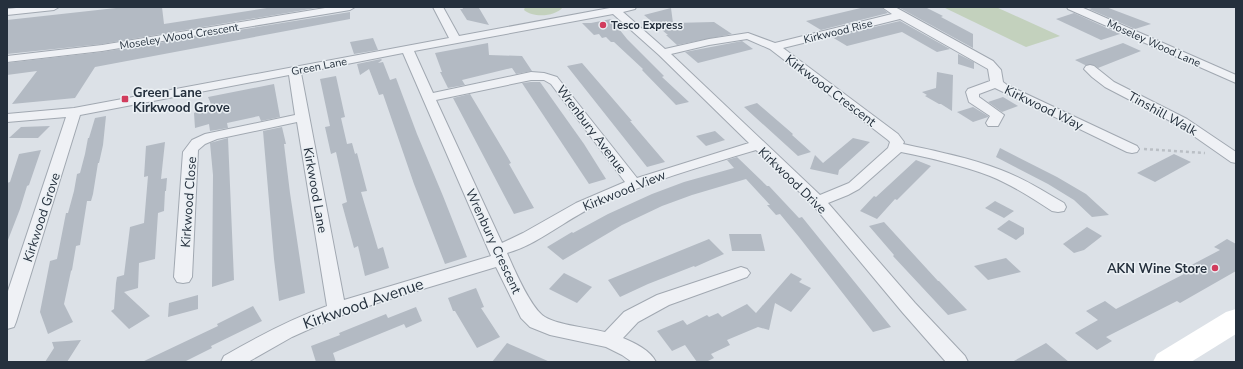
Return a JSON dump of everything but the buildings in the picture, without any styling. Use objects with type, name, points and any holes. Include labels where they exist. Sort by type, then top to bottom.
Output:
[{"type":"street","points":[[7,12],[54,7]]},
{"type":"street","name":"Moseley Wood Crescent","points":[[7,59],[102,48],[350,7]]},
{"type":"street","points":[[438,7],[456,40]]},
{"type":"street","name":"Green Lane","points":[[7,118],[74,112],[631,7]]},
{"type":"street","name":"Kirkwood Way","points":[[887,7],[989,62],[997,71],[995,80],[996,83],[1003,88],[1132,149]]},
{"type":"street","name":"Moseley Wood Lane","points":[[1072,7],[1236,79]]},
{"type":"street","name":"Kirkwood Drive","points":[[615,10],[663,53],[818,201],[909,308],[958,362]]},
{"type":"street","name":"Kirkwood Rise","points":[[774,47],[902,15]]},
{"type":"street","name":"Kirkwood Crescent","points":[[663,53],[709,42],[748,36],[774,47],[888,132],[897,142],[897,147]]},
{"type":"street","name":"Wrenbury Crescent","points":[[407,49],[499,255],[528,313],[537,322],[550,328],[566,333],[608,340],[629,349],[646,362]]},
{"type":"street","name":"Tinshill Walk","points":[[1090,69],[1107,83],[1160,110],[1217,143],[1236,159]]},
{"type":"street","name":"Kirkwood Lane","points":[[294,70],[337,310]]},
{"type":"street","name":"Wrenbury Avenue","points":[[428,98],[531,76],[551,78],[555,81],[634,184]]},
{"type":"street","points":[[993,123],[997,115],[973,99],[972,92],[996,83]]},
{"type":"street","name":"Kirkwood Grove","points":[[7,322],[74,112]]},
{"type":"street","name":"Kirkwood Close","points":[[183,277],[190,152],[193,146],[202,140],[214,136],[303,117]]},
{"type":"street","name":"Kirkwood View","points":[[499,255],[562,217],[591,202],[665,173],[758,145]]},
{"type":"street","points":[[818,201],[843,192],[854,186],[897,147],[942,157],[997,174],[1019,184],[1058,207]]},
{"type":"street","name":"Kirkwood Avenue","points":[[231,362],[277,336],[337,310],[499,255]]},
{"type":"street","points":[[608,340],[631,317],[663,300],[741,273]]},
{"type":"street","points":[[1167,362],[1236,320]]},
{"type":"path","points":[[1132,149],[1207,153]]},
{"type":"green space","points":[[525,7],[563,7],[555,13],[538,15],[528,13],[524,10]]},
{"type":"green space","points":[[943,7],[996,7],[1060,36],[1026,47]]},
{"type":"place","name":"Tesco Express","points":[[603,25]]},
{"type":"place","name":"Green Lane Kirkwood Grove","points":[[125,99]]},
{"type":"place","name":"AKN Wine Store","points":[[1215,268]]}]
